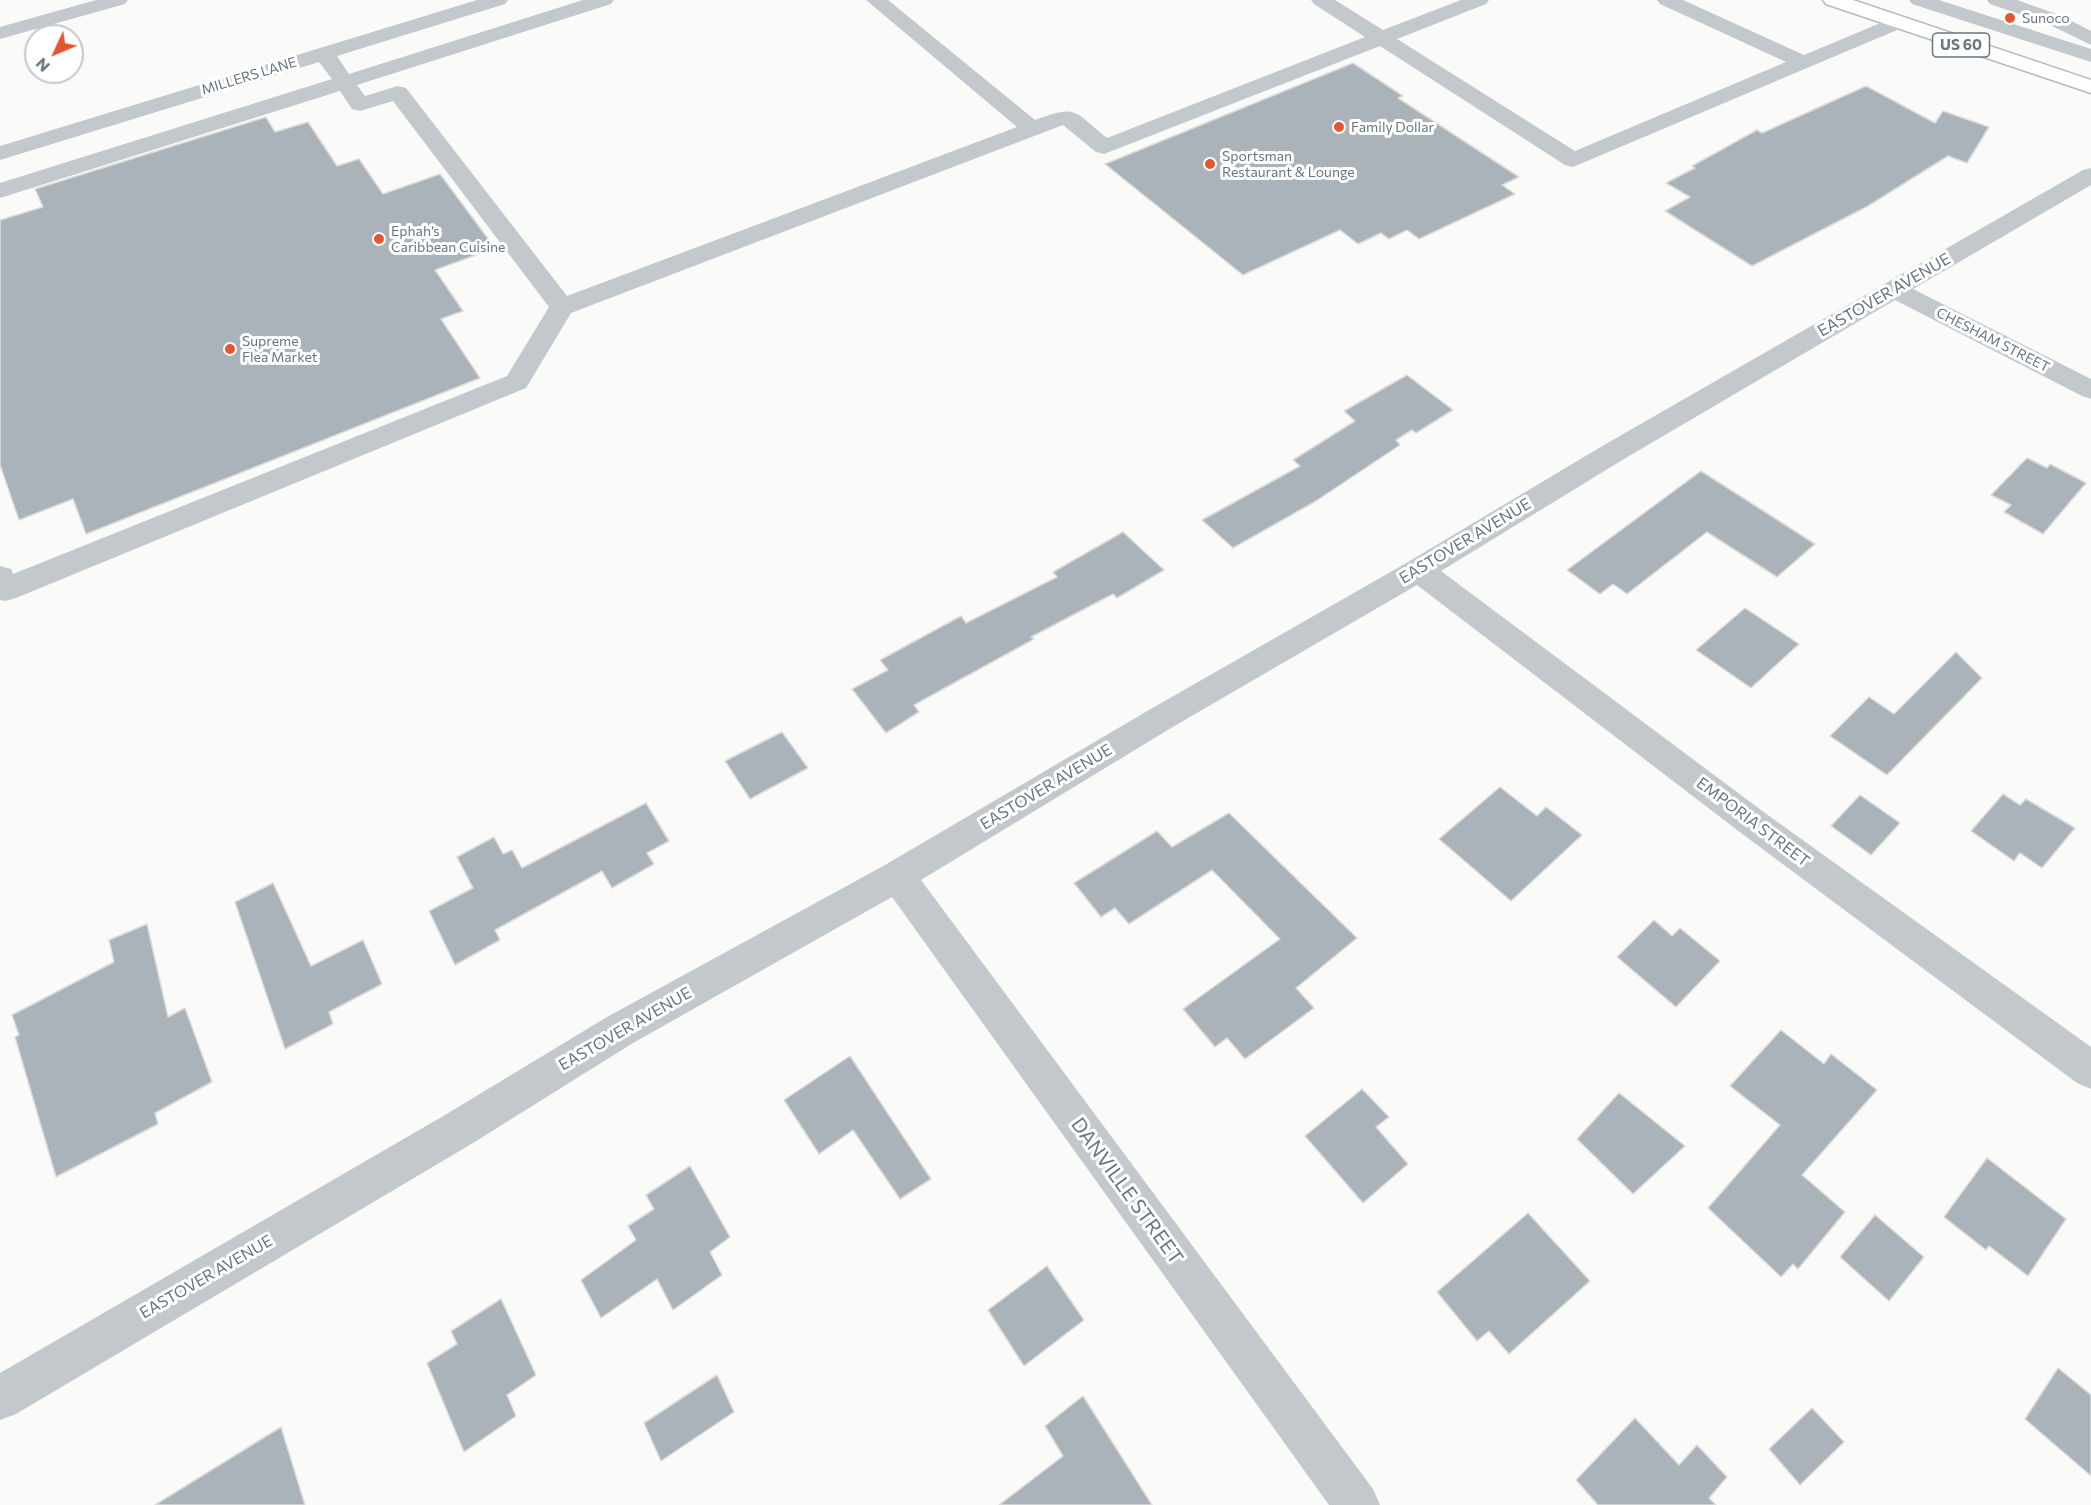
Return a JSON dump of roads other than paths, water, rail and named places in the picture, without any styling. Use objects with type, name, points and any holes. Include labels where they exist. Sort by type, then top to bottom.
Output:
[{"type":"main road","name":"US 60","points":[[1833,0],[1931,35],[2091,87]]},
{"type":"street","points":[[0,33],[118,0]]},
{"type":"street","name":"MILLERS LANE","points":[[0,153],[498,0]]},
{"type":"street","points":[[0,191],[604,0]]},
{"type":"street","points":[[876,0],[1033,129]]},
{"type":"street","points":[[1321,0],[1573,160],[1897,23]]},
{"type":"street","points":[[0,577],[5,590],[517,382],[562,307],[1066,116],[1104,147],[1479,0]]},
{"type":"street","points":[[1667,0],[1804,63]]},
{"type":"street","points":[[1919,0],[2091,56]]},
{"type":"street","points":[[1997,0],[2055,20],[2091,39]]},
{"type":"street","points":[[1931,35],[1965,16]]},
{"type":"street","points":[[324,53],[360,104],[398,93],[562,307]]},
{"type":"street","name":"EASTOVER AVENUE","points":[[0,1398],[459,1129],[620,1030],[897,876],[1160,719],[1419,570],[1614,452],[2091,175]]},
{"type":"street","name":"CHESHAM STREET","points":[[1895,290],[2091,390]]},
{"type":"street","name":"EMPORIA STREET","points":[[1419,570],[1531,657],[1924,950],[2091,1070]]},
{"type":"street","name":"DANVILLE STREET","points":[[897,876],[1357,1505]]},
{"type":"place","name":"Sunoco","points":[[2010,18]]},
{"type":"place","name":"Family Dollar","points":[[1339,127]]},
{"type":"place","name":"Sportsman Restaurant & Lounge","points":[[1210,164]]},
{"type":"place","name":"Ephah’s Caribbean Cuisine","points":[[379,239]]},
{"type":"place","name":"Supreme Flea Market","points":[[230,349]]}]
